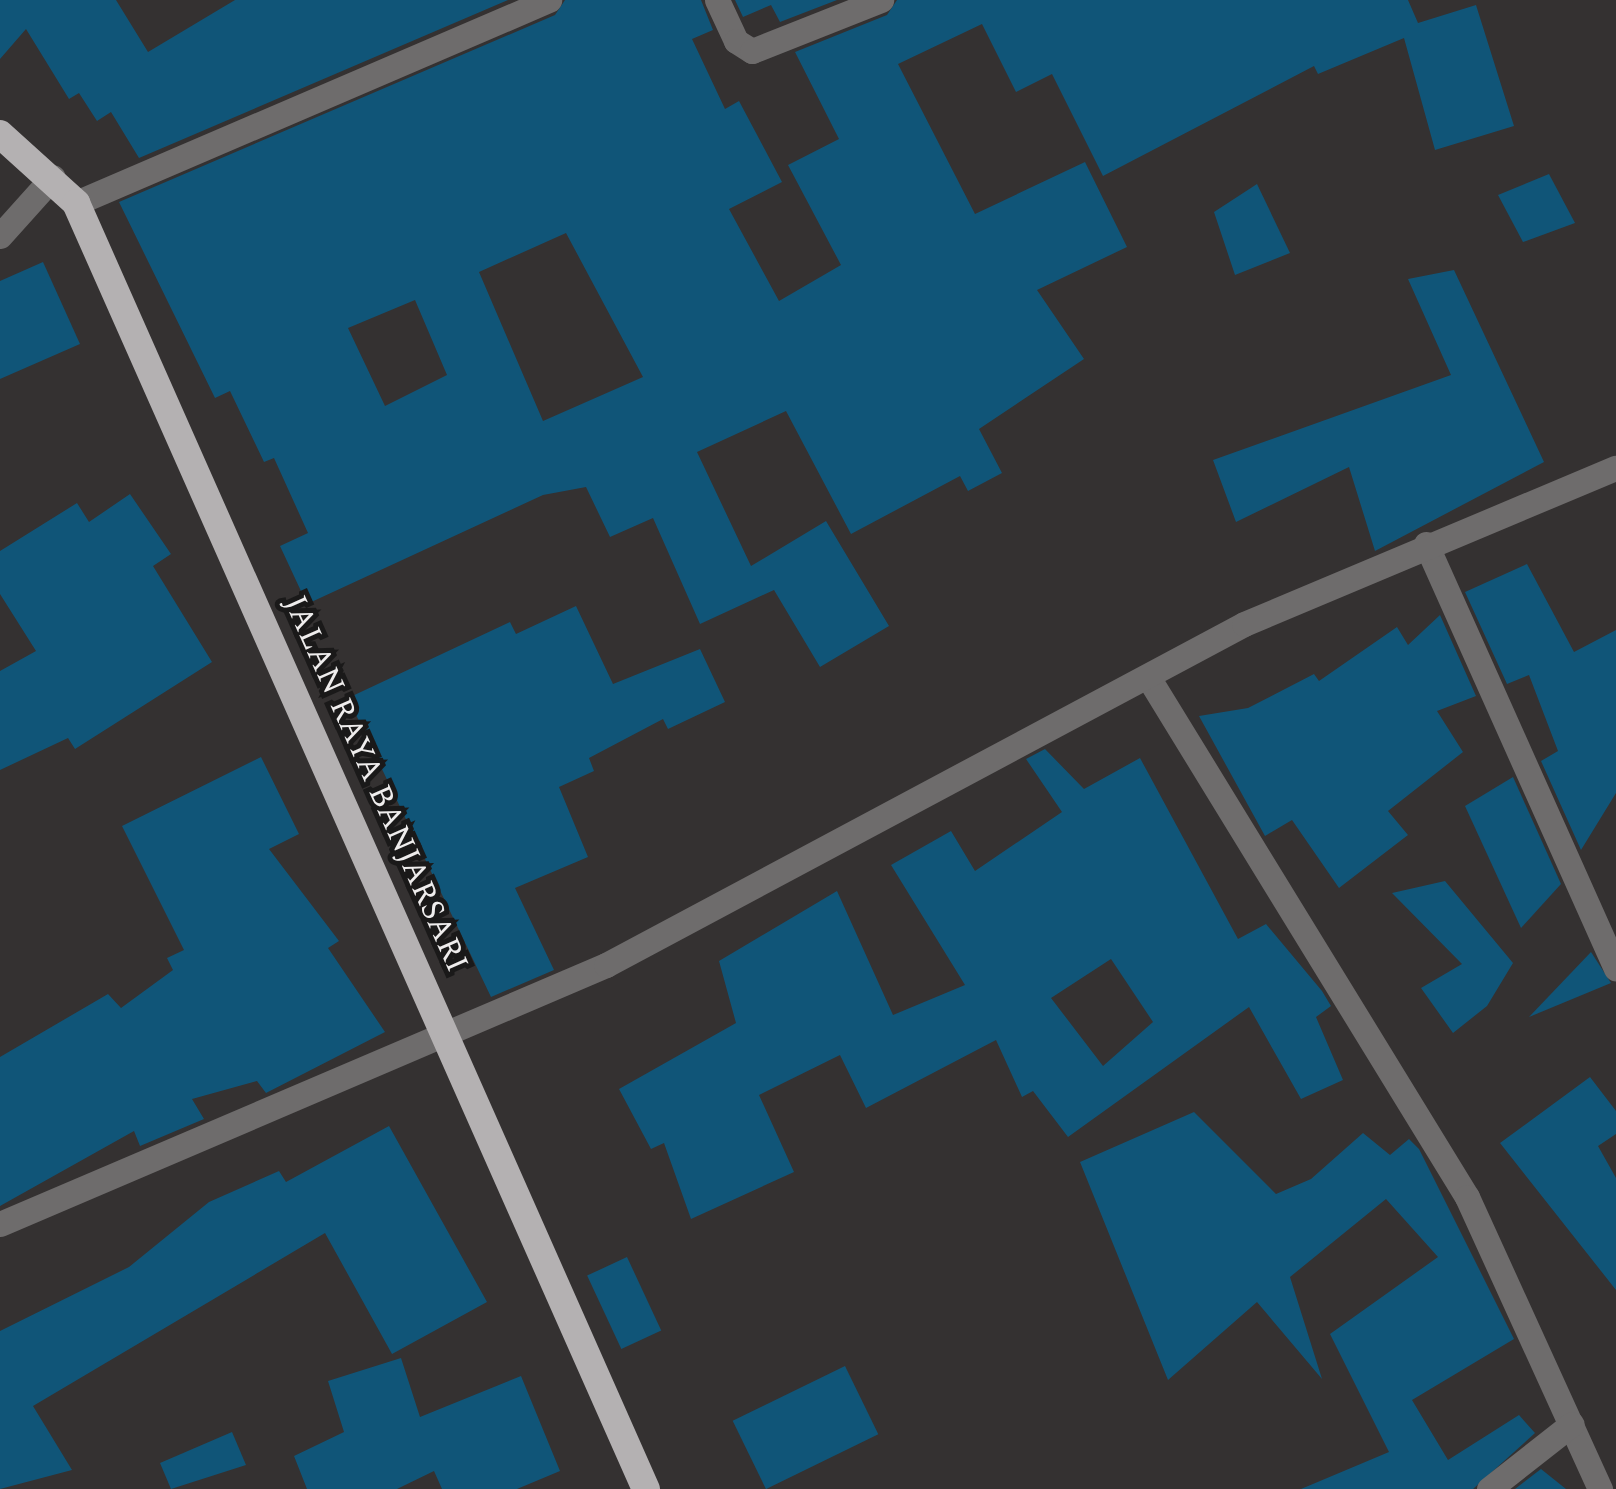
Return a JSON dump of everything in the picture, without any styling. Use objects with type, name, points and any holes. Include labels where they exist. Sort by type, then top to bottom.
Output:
[{"type":"highway","name":"JALAN RAYA BANJARSARI","points":[[0,134],[53,177],[76,203],[449,1033],[646,1489]]},
{"type":"street","points":[[76,203],[548,0]]},
{"type":"street","points":[[717,0],[736,41],[752,51],[881,0]]},
{"type":"street","points":[[0,236],[53,177]]},
{"type":"street","points":[[0,1224],[606,965],[1148,676],[1426,544],[1616,468]]},
{"type":"street","points":[[1426,544],[1616,968]]},
{"type":"street","points":[[1148,676],[1466,1197],[1600,1489]]},
{"type":"street","points":[[1489,1489],[1572,1424]]},
{"type":"building","points":[[0,0],[116,0],[148,52],[235,0],[508,0],[139,158],[111,112],[97,121],[79,93],[69,99],[26,29],[0,59]]},
{"type":"building","points":[[565,0],[701,0],[713,30],[692,39],[725,109],[739,101],[782,182],[729,209],[779,301],[841,265],[788,165],[839,139],[795,52],[887,15],[897,0],[1408,0],[1418,23],[1476,5],[1514,126],[1435,150],[1404,38],[1318,74],[1314,66],[1103,176],[1052,74],[1016,92],[982,24],[898,64],[975,214],[1085,162],[1127,247],[1037,290],[1084,359],[979,429],[1002,473],[968,491],[960,476],[851,534],[786,411],[697,452],[751,566],[826,521],[889,626],[820,667],[774,590],[700,624],[653,518],[610,537],[586,487],[543,495],[307,604],[280,546],[308,533],[274,458],[264,462],[230,391],[215,398],[119,202],[555,15]],"holes":[[[566,233],[643,377],[543,421],[479,272]],[[415,300],[447,375],[385,406],[348,328]]]},
{"type":"building","points":[[735,0],[837,0],[780,22],[771,5],[743,17]]},
{"type":"building","points":[[1549,174],[1575,223],[1523,242],[1498,195]]},
{"type":"building","points":[[1257,184],[1290,253],[1235,275],[1214,212]]},
{"type":"building","points":[[43,262],[80,344],[0,379],[0,281]]},
{"type":"building","points":[[1454,270],[1544,462],[1375,551],[1349,467],[1236,522],[1213,460],[1451,375],[1408,279]]},
{"type":"building","points":[[130,494],[171,554],[153,566],[212,662],[75,749],[68,738],[0,770],[0,671],[36,651],[0,594],[0,551],[77,503],[89,522]]},
{"type":"building","points":[[1527,564],[1574,652],[1616,630],[1616,793],[1581,850],[1541,761],[1558,751],[1529,675],[1507,684],[1465,592]]},
{"type":"building","points":[[576,606],[613,684],[700,649],[725,702],[668,729],[663,719],[589,758],[594,771],[559,787],[588,857],[515,888],[554,970],[491,997],[348,698],[510,622],[516,634]]},
{"type":"building","points":[[1440,615],[1476,696],[1437,711],[1463,752],[1388,811],[1408,835],[1339,888],[1292,820],[1265,836],[1199,716],[1248,708],[1314,674],[1319,681],[1397,627],[1408,645]]},
{"type":"building","points":[[1045,749],[1084,789],[1140,758],[1238,939],[1266,924],[1322,991],[1331,1006],[1316,1017],[1343,1080],[1301,1099],[1249,1007],[1068,1137],[1033,1091],[1022,1097],[996,1040],[866,1108],[840,1055],[759,1095],[794,1172],[691,1219],[664,1143],[651,1149],[619,1089],[736,1023],[719,961],[837,891],[893,1015],[965,985],[891,865],[951,831],[975,871],[1062,812],[1026,759]],"holes":[[[1111,959],[1153,1022],[1103,1066],[1051,998]]]},
{"type":"building","points":[[261,757],[299,834],[269,849],[339,941],[328,948],[385,1032],[266,1093],[257,1081],[192,1099],[204,1119],[140,1146],[134,1131],[0,1206],[0,1057],[108,994],[121,1008],[173,970],[167,958],[184,950],[122,826]]},
{"type":"building","points":[[1513,777],[1561,884],[1521,928],[1465,806]]},
{"type":"building","points":[[1445,881],[1513,963],[1487,1006],[1453,1033],[1421,988],[1462,964],[1392,893]]},
{"type":"building","points":[[1591,952],[1611,983],[1529,1017]]},
{"type":"building","points":[[1590,1077],[1616,1111],[1616,1134],[1598,1146],[1616,1178],[1616,1290],[1500,1143]]},
{"type":"building","points":[[1194,1112],[1276,1194],[1311,1179],[1363,1133],[1390,1155],[1409,1139],[1419,1149],[1514,1339],[1412,1400],[1448,1460],[1519,1415],[1535,1433],[1473,1489],[1301,1489],[1389,1452],[1330,1334],[1438,1257],[1386,1199],[1290,1277],[1322,1379],[1257,1302],[1168,1380],[1080,1162]]},
{"type":"building","points":[[389,1126],[487,1302],[392,1354],[325,1233],[33,1406],[72,1470],[0,1489],[0,1331],[129,1267],[209,1202],[279,1171],[286,1182]]},
{"type":"building","points":[[627,1257],[661,1330],[621,1349],[587,1276]]},
{"type":"building","points":[[401,1358],[420,1417],[521,1376],[560,1471],[517,1489],[442,1489],[434,1471],[397,1489],[307,1489],[294,1456],[344,1432],[328,1381]]},
{"type":"building","points":[[845,1366],[878,1434],[766,1489],[733,1421]]},
{"type":"building","points":[[232,1432],[246,1465],[171,1489],[160,1463]]},
{"type":"building","points":[[1541,1469],[1566,1489],[1515,1489]]}]
